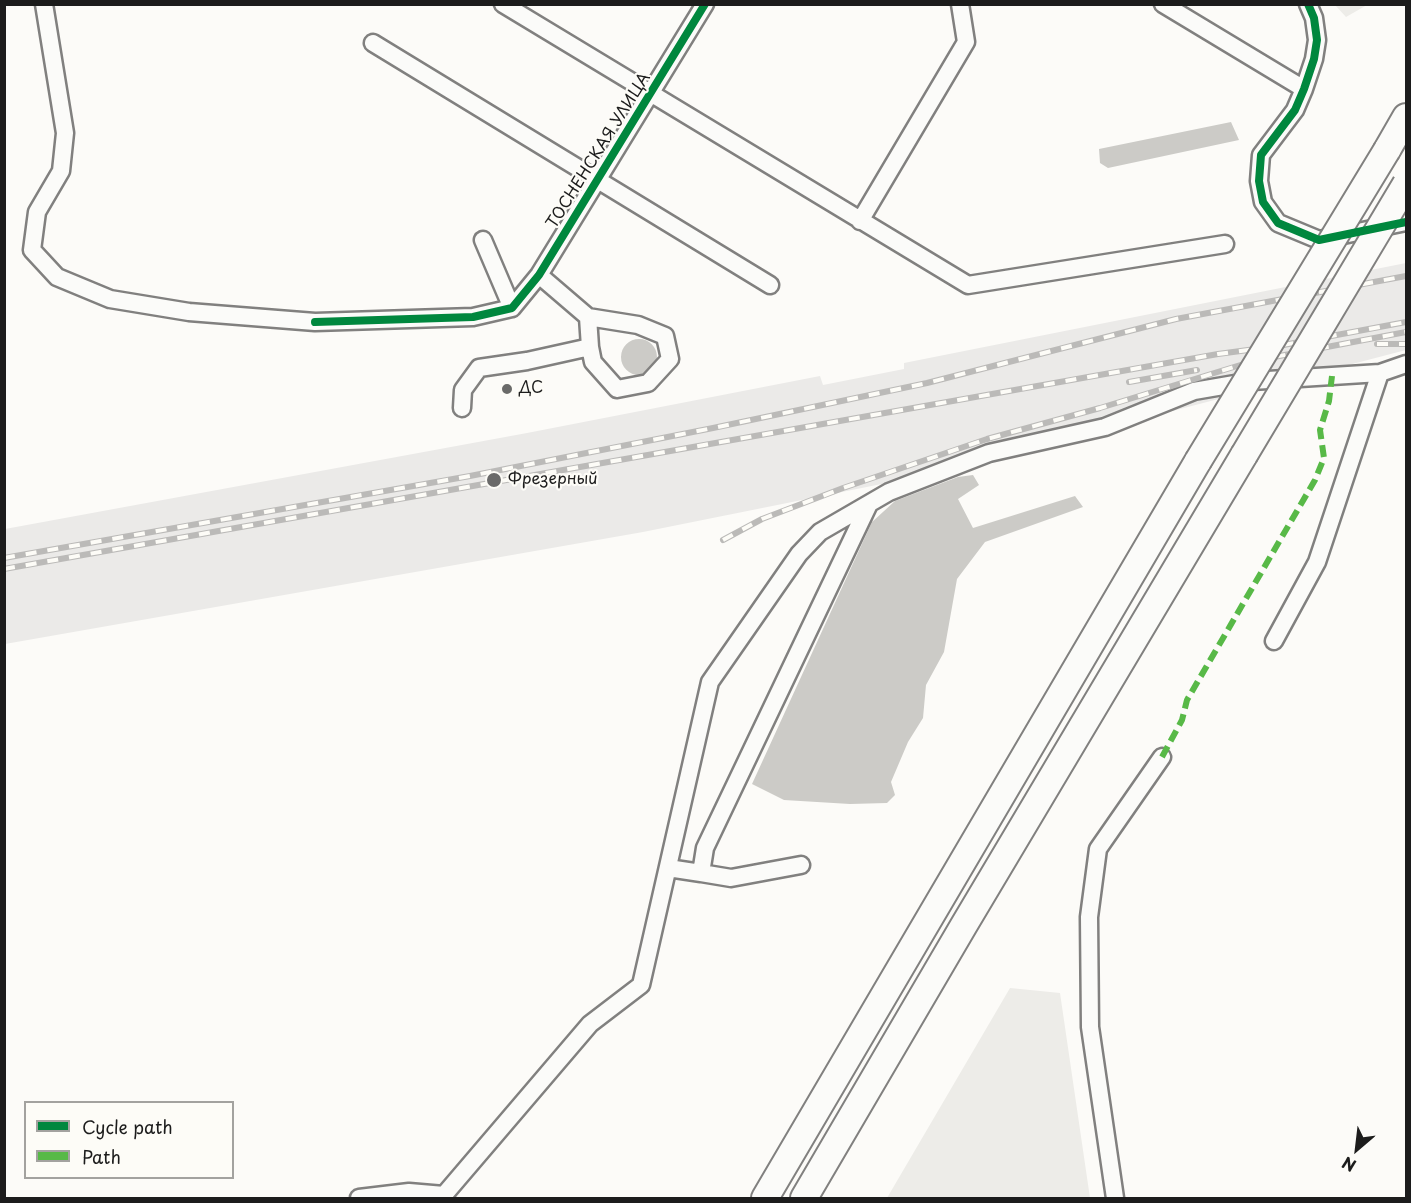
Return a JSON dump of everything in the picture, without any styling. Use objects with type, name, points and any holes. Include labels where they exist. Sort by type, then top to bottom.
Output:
[{"type":"highway","points":[[765,1198],[1198,461],[1407,117]]},
{"type":"highway","points":[[804,1198],[970,915],[1407,184]]},
{"type":"street","points":[[44,4],[65,133],[61,171],[37,212],[32,250],[57,277],[110,298],[189,312],[315,322],[473,317],[512,308],[483,240]]},
{"type":"street","points":[[503,4],[968,285],[1225,244]]},
{"type":"street","name":"ТОСНЕНСКАЯ УЛИЦА","points":[[512,308],[538,275],[705,4]]},
{"type":"street","points":[[860,221],[966,42],[960,4]]},
{"type":"street","points":[[1163,4],[1304,89]]},
{"type":"street","points":[[1308,4],[1314,18],[1317,40],[1314,59],[1295,110],[1261,154],[1259,181],[1263,202],[1278,223],[1319,240],[1407,222]]},
{"type":"street","points":[[373,43],[770,285]]},
{"type":"street","points":[[538,275],[588,317],[638,325],[665,336],[670,359],[648,383],[617,389],[593,362],[588,317]]},
{"type":"street","points":[[462,408],[464,390],[479,368],[527,361],[590,347]]},
{"type":"street","points":[[359,1198],[409,1192],[445,1197],[590,1024],[641,985],[710,682],[799,554],[820,532],[889,492],[989,453],[1106,428],[1194,391],[1252,381],[1380,373],[1407,364]]},
{"type":"street","points":[[1274,640],[1317,562],[1380,373]]},
{"type":"street","points":[[701,873],[705,849],[869,504]]},
{"type":"street","points":[[1115,1198],[1090,1027],[1089,917],[1098,849],[1162,757]]},
{"type":"street","points":[[668,868],[731,878],[801,865]]},
{"type":"shaded area","points":[[1335,5],[1367,5],[1346,17]]},
{"type":"shaded area","points":[[1231,122],[1239,140],[1108,168],[1100,163],[1099,149]]},
{"type":"shaded area","points":[[1406,263],[1406,350],[1161,414],[986,463],[643,532],[5,644],[5,529],[527,433],[820,376],[823,385],[904,369],[904,363]]},
{"type":"shaded area","points":[[639,339],[652,344],[657,357],[652,370],[639,375],[626,370],[621,357],[626,344]]},
{"type":"shaded area","points":[[973,475],[979,485],[958,499],[973,528],[1075,496],[1083,507],[985,542],[957,579],[944,652],[926,685],[923,718],[908,742],[891,782],[895,795],[887,803],[850,804],[784,800],[752,784],[872,522],[895,501],[958,477]]},
{"type":"shaded area","points":[[1010,988],[1060,993],[1090,1198],[887,1198]]},
{"type":"railway","points":[[4,558],[470,476],[713,428],[927,383],[1176,319],[1406,276]]},
{"type":"railway","points":[[4,569],[1406,322]]},
{"type":"railway","points":[[1253,361],[1406,332]]},
{"type":"railway","points":[[1377,344],[1406,344]]},
{"type":"railway","points":[[723,540],[762,519],[843,488],[987,439],[1100,408],[1260,359]]},
{"type":"railway","points":[[1129,382],[1197,370]]},
{"type":"marked path","points":[[1162,757],[1182,720],[1187,700],[1315,480],[1324,458],[1320,430],[1329,401],[1332,376]]},
{"type":"cycle path","points":[[315,322],[473,317],[512,308],[539,275],[705,4]]},
{"type":"cycle path","points":[[1308,4],[1314,18],[1317,40],[1314,59],[1295,110],[1261,155],[1259,181],[1263,202],[1278,223],[1319,240],[1406,222]]},
{"type":"place","name":"ДС","points":[[507,389]]},
{"type":"place","name":"Фрезерный","points":[[494,480]]}]
